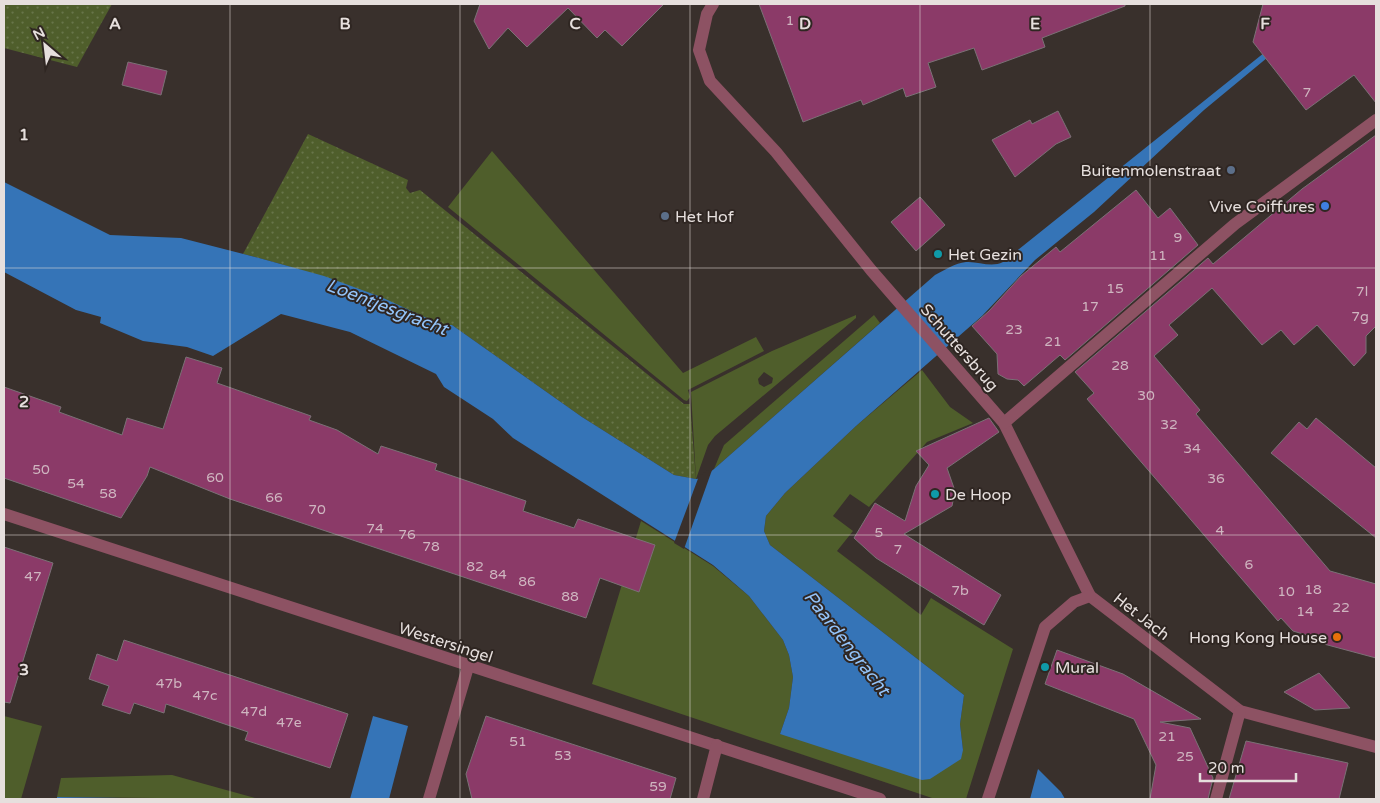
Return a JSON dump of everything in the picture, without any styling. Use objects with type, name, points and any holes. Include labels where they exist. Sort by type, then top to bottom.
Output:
[{"type":"street","name":"Schuttersbrug","points":[[713,4],[707,14],[699,50],[710,81],[776,152],[891,292],[1004,423]]},
{"type":"street","points":[[1004,423],[1235,224],[1321,158],[1376,120]]},
{"type":"street","name":"Het Jach","points":[[1004,423],[1090,596],[1240,712],[1376,747]]},
{"type":"street","name":"Westersingel","points":[[4,514],[468,667],[717,745],[880,799]]},
{"type":"street","points":[[988,799],[1045,627],[1074,602],[1090,596]]},
{"type":"street","points":[[429,799],[468,667]]},
{"type":"street","points":[[1216,799],[1240,712]]},
{"type":"street","points":[[703,799],[717,745]]},
{"type":"green space","points":[[4,4],[112,4],[77,67],[4,48]]},
{"type":"green space","points":[[308,134],[408,180],[406,188],[410,193],[420,190],[684,404],[690,404],[696,479],[674,475],[582,417],[452,325],[442,325],[369,294],[319,276],[243,254]]},
{"type":"green space","points":[[492,151],[683,373],[756,337],[764,351],[688,390],[690,397],[687,401],[684,400],[448,207]]},
{"type":"green space","points":[[856,315],[856,318],[715,436],[708,445],[696,479],[691,392],[772,351]],"holes":[[[764,372],[773,378],[772,383],[764,387],[759,384],[758,379]]]},
{"type":"green space","points":[[874,315],[880,323],[714,469],[724,445]]},
{"type":"green space","points":[[922,370],[950,407],[973,423],[927,442],[869,507],[850,494],[833,516],[853,531],[837,551],[921,615],[931,598],[1013,649],[966,799],[935,799],[592,684],[641,521],[713,566],[749,596],[783,640],[789,655],[793,677],[789,708],[780,734],[963,750],[960,724],[964,695],[770,545],[764,531],[766,516],[785,493],[856,426]]},
{"type":"green space","points":[[4,716],[42,726],[21,799],[4,799]]},
{"type":"green space","points":[[172,775],[259,799],[57,797],[61,778]]},
{"type":"water","points":[[1325,4],[1332,4],[1204,110],[1094,212],[1035,260],[982,316],[856,426],[785,493],[766,516],[764,531],[770,545],[964,695],[960,724],[963,750],[961,759],[930,779],[922,780],[780,734],[789,708],[793,677],[789,655],[783,640],[749,596],[713,565],[513,438],[493,419],[444,387],[436,374],[350,332],[281,314],[213,356],[187,347],[143,341],[100,323],[101,317],[76,310],[4,272],[4,182],[110,235],[181,238],[259,258],[324,276],[381,297],[442,325],[452,325],[582,417],[674,475],[696,479],[703,478],[935,275],[962,263],[998,264],[1003,262]]},
{"type":"water","points":[[373,716],[408,726],[389,799],[350,799]]},
{"type":"water","points":[[1038,769],[1061,792],[1065,799],[1030,799]]},
{"type":"water","points":[[57,797],[186,799],[57,799]]},
{"type":"pier","points":[[710,469],[712,470],[684,549],[674,543],[699,476]]},
{"type":"building","points":[[480,4],[664,4],[622,46],[605,30],[597,38],[568,8],[527,47],[508,28],[489,49],[474,21]]},
{"type":"building","points":[[759,4],[1125,4],[1125,6],[1042,38],[1045,47],[982,70],[974,48],[928,63],[936,87],[906,97],[903,88],[863,105],[861,100],[803,122]]},
{"type":"building","points":[[1263,4],[1376,4],[1376,103],[1354,75],[1306,110],[1253,42]]},
{"type":"building","points":[[128,62],[167,71],[161,95],[122,85]]},
{"type":"building","points":[[1058,111],[1071,137],[1056,144],[1015,177],[992,140],[1030,120],[1032,124]]},
{"type":"building","points":[[1376,135],[1376,326],[1366,336],[1366,353],[1354,366],[1317,325],[1294,345],[1281,330],[1262,345],[1212,288],[1169,325],[1178,335],[1154,356],[1200,410],[1196,414],[1330,571],[1376,584],[1376,658],[1309,640],[1310,636],[1293,631],[1281,618],[1278,621],[1087,399],[1094,393],[1075,372],[1208,258],[1213,264],[1302,189]]},
{"type":"building","points":[[1136,190],[1158,218],[1170,208],[1198,245],[1065,360],[1060,355],[1024,386],[1018,380],[1007,379],[998,374],[997,354],[972,326],[989,311],[1021,276],[1056,247],[1060,252]]},
{"type":"building","points":[[920,197],[945,225],[916,251],[891,222]]},
{"type":"building","points":[[186,357],[222,368],[217,383],[311,416],[309,420],[337,430],[378,454],[381,446],[437,464],[435,470],[526,501],[523,511],[574,528],[578,519],[655,545],[639,592],[600,578],[586,618],[230,499],[150,467],[147,476],[121,518],[4,478],[4,387],[61,407],[59,412],[122,435],[127,418],[163,429]]},
{"type":"building","points":[[989,418],[999,432],[947,468],[955,491],[952,506],[904,534],[1001,595],[984,625],[876,558],[854,538],[875,503],[905,521],[916,486],[929,465],[916,451]]},
{"type":"building","points":[[1316,418],[1376,468],[1376,538],[1271,453],[1299,422],[1307,429]]},
{"type":"building","points":[[4,547],[53,563],[10,703],[4,702]]},
{"type":"building","points":[[124,640],[348,714],[330,768],[245,740],[248,732],[166,704],[164,713],[134,703],[130,714],[102,705],[109,686],[89,679],[97,654],[117,661]]},
{"type":"building","points":[[1057,650],[1123,674],[1201,719],[1160,722],[1190,728],[1213,778],[1208,799],[1150,799],[1156,765],[1134,719],[1045,684]]},
{"type":"building","points":[[1319,673],[1350,708],[1315,710],[1284,692]]},
{"type":"building","points":[[486,716],[676,778],[670,799],[472,799],[466,774]]},
{"type":"building","points":[[1246,741],[1348,763],[1339,799],[1229,799]]},
{"type":"place","name":"Buitenmolenstraat","points":[[1231,170]]},
{"type":"place","name":"Vive Coiffures","points":[[1325,206]]},
{"type":"place","name":"Het Hof","points":[[665,216]]},
{"type":"place","name":"Het Gezin","points":[[938,254]]},
{"type":"place","name":"De Hoop","points":[[935,494]]},
{"type":"place","name":"Hong Kong House","points":[[1337,637]]},
{"type":"place","name":"Mural","points":[[1045,667]]},
{"type":"water label","name":"Loentjesgracht","points":[[387,307]]},
{"type":"water label","name":"Paardengracht","points":[[847,643]]}]
